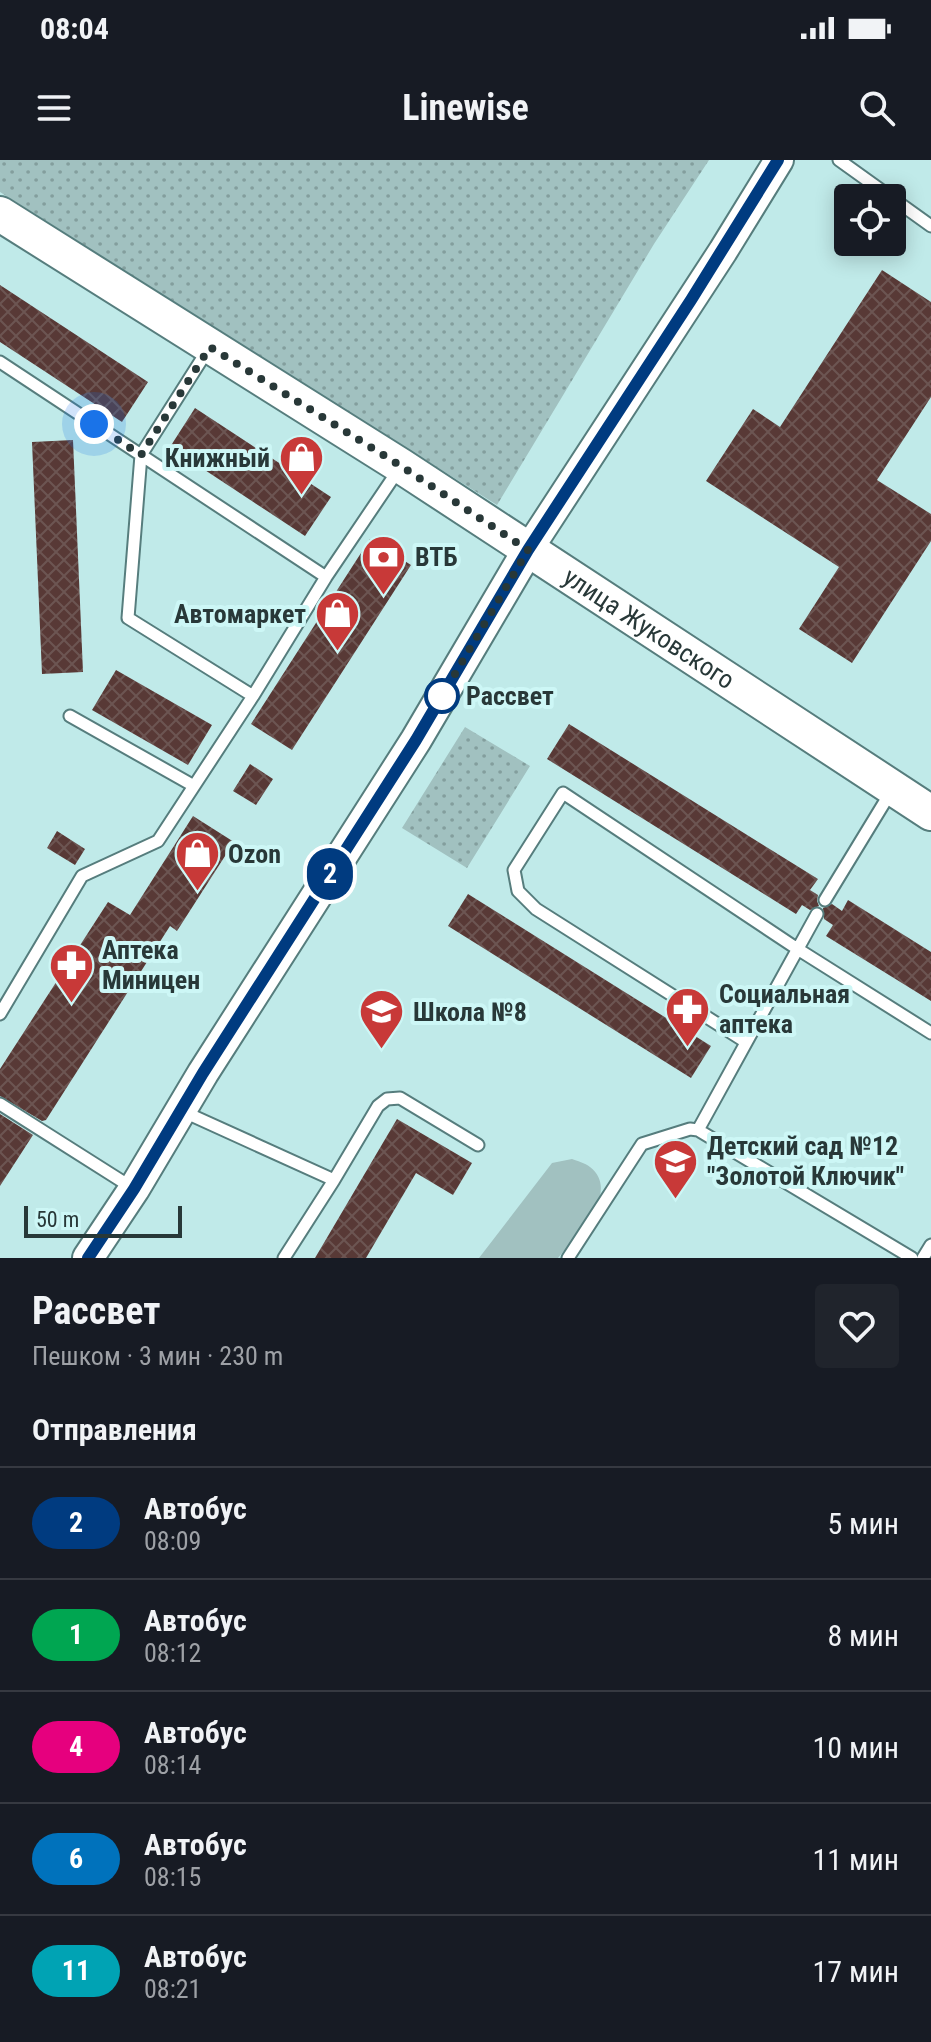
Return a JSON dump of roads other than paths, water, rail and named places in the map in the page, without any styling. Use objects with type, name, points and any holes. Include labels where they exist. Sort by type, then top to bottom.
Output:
[{"type":"main road","name":"улица Жуковского","points":[[0,214],[401,466],[931,813]]},
{"type":"main road","points":[[88,1258],[416,740],[528,550]]},
{"type":"street","points":[[528,550],[779,160]]},
{"type":"lane","points":[[839,160],[872,184]]},
{"type":"lane","points":[[906,208],[931,226]]},
{"type":"lane","points":[[210,347],[141,455],[128,618],[253,696]]},
{"type":"lane","points":[[0,362],[326,577]]},
{"type":"lane","points":[[0,1014],[82,876],[158,841],[326,577],[401,466]]},
{"type":"lane","points":[[70,716],[194,786]]},
{"type":"lane","points":[[825,900],[893,790]]},
{"type":"lane","points":[[746,1042],[536,909],[518,891],[514,870],[563,793],[796,948],[931,1033]]},
{"type":"lane","points":[[698,1130],[817,914]]},
{"type":"lane","points":[[284,1258],[378,1106],[387,1099],[400,1098],[478,1145]]},
{"type":"lane","points":[[0,1104],[134,1189]]},
{"type":"lane","points":[[180,1111],[334,1180]]},
{"type":"lane","points":[[568,1258],[642,1144],[690,1129],[698,1130],[912,1258]]},
{"type":"lane","points":[[923,1258],[931,1245]]},
{"type":"place","name":"Книжный","points":[[301,497]]},
{"type":"place","name":"ВТБ","points":[[384,596]]},
{"type":"place","name":"Автомаркет","points":[[337,653]]},
{"type":"place","name":"Рассвет","points":[[442,696]]},
{"type":"place","name":"Ozon","points":[[197,893]]},
{"type":"place","name":"Аптека Миницен","points":[[71,1004]]},
{"type":"place","name":"Социальная аптека","points":[[688,1048]]},
{"type":"place","name":"Школа №8","points":[[382,1051]]},
{"type":"place","name":"Детский сад №12 \"Золотой Ключик\"","points":[[676,1200]]}]
